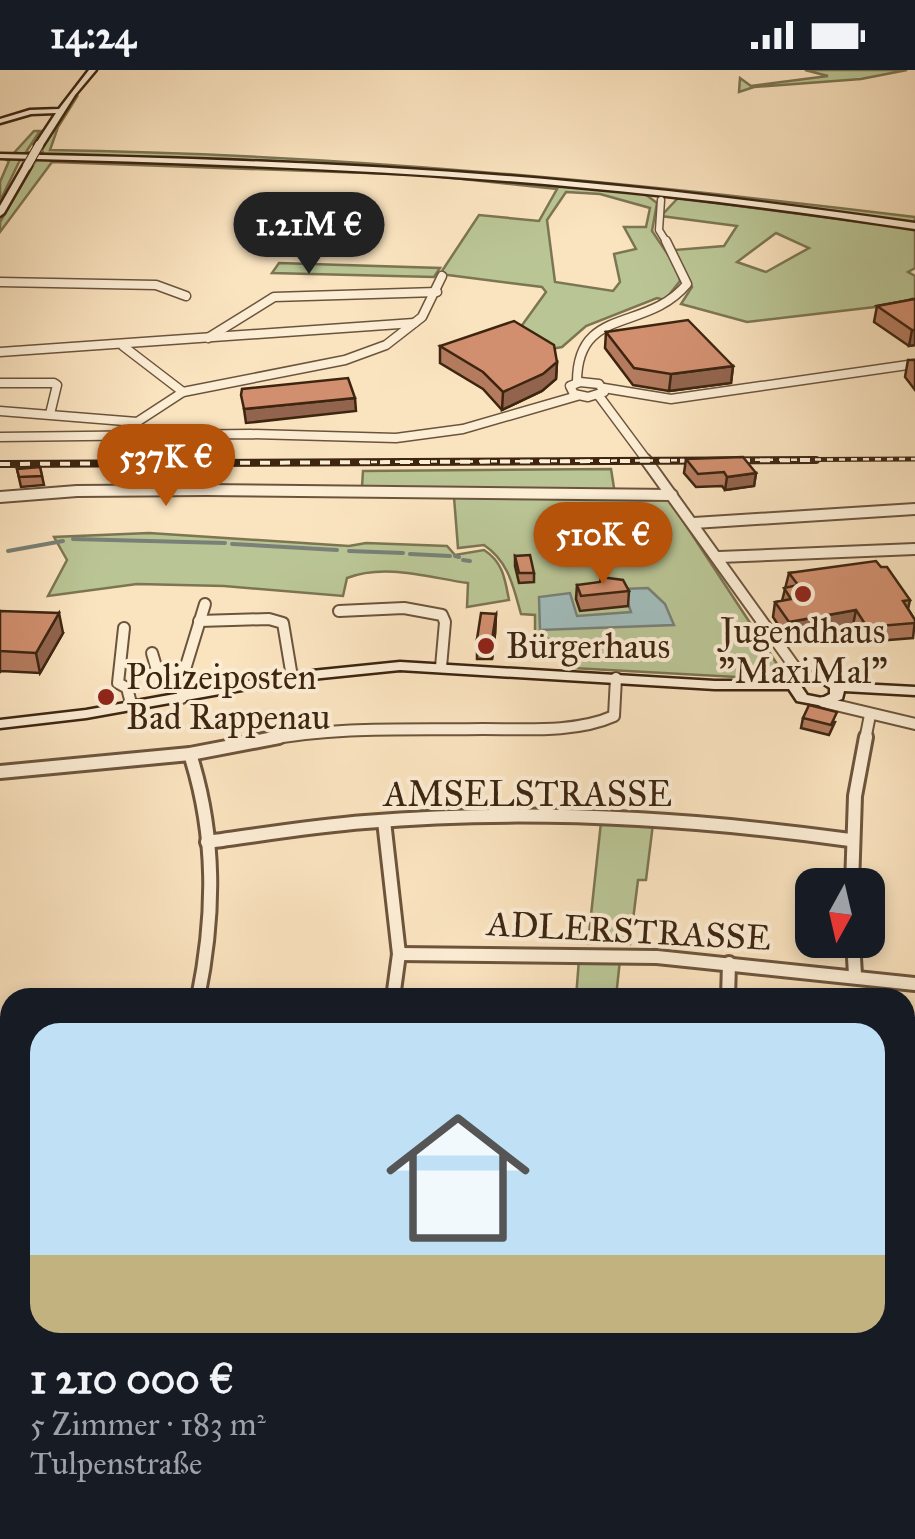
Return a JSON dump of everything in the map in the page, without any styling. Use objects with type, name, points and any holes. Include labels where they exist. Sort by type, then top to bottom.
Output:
[{"type":"street","points":[[0,214],[39,145],[93,70]]},
{"type":"street","points":[[0,121],[30,112],[61,111]]},
{"type":"street","points":[[0,156],[348,166],[691,195],[915,226]]},
{"type":"street","points":[[639,190],[660,205]]},
{"type":"street","points":[[577,396],[573,385],[579,345],[587,338],[660,308],[682,293],[686,274],[658,230],[660,205],[673,195]]},
{"type":"street","points":[[0,410],[137,422],[183,392],[345,360],[397,339],[437,292],[442,276]]},
{"type":"street","points":[[0,282],[156,285],[186,296]]},
{"type":"street","points":[[206,340],[274,297],[437,292]]},
{"type":"street","points":[[0,352],[414,323]]},
{"type":"street","points":[[122,346],[183,392]]},
{"type":"street","points":[[0,437],[396,438],[463,430],[577,396],[671,400],[915,364]]},
{"type":"street","points":[[574,366],[719,557],[797,686]]},
{"type":"street","points":[[544,404],[573,385],[589,381]]},
{"type":"street","points":[[0,384],[54,383],[57,385],[50,414]]},
{"type":"street","points":[[136,435],[137,422]]},
{"type":"street","points":[[0,497],[68,489],[362,490],[529,498],[672,494]]},
{"type":"street","points":[[694,524],[915,509]]},
{"type":"street","points":[[719,557],[915,548]]},
{"type":"street","points":[[182,698],[182,680],[205,604]]},
{"type":"street","points":[[339,611],[385,607],[422,609],[442,615],[446,622],[441,667]]},
{"type":"street","points":[[199,621],[269,619],[283,623],[292,677]]},
{"type":"street","points":[[124,628],[118,683],[127,688],[132,706]]},
{"type":"street","points":[[152,654],[157,670],[182,680]]},
{"type":"street","points":[[0,724],[182,698],[292,677],[368,668],[441,667],[797,686],[833,695],[870,714],[915,724]]},
{"type":"street","points":[[0,772],[190,754],[317,730],[511,730],[596,724],[614,716],[616,678]]},
{"type":"street","points":[[797,686],[825,678],[833,695]]},
{"type":"street","points":[[833,695],[915,691]]},
{"type":"street","points":[[851,868],[850,840],[870,714]]},
{"type":"street","points":[[190,754],[200,781],[211,920],[200,988]]},
{"type":"street","name":"AMSELSTRASSE","points":[[207,842],[384,820],[635,817],[850,840]]},
{"type":"street","points":[[384,820],[399,954],[394,988]]},
{"type":"street","name":"ADLERSTRASSE","points":[[399,954],[597,954],[729,962],[915,984]]},
{"type":"street","points":[[854,958],[854,975]]},
{"type":"street","points":[[728,988],[729,962]]},
{"type":"green space","points":[[805,70],[907,70],[861,79],[754,87],[739,92],[740,78],[751,86],[828,76]]},
{"type":"green space","points":[[78,95],[58,127],[50,150],[265,157],[590,181],[915,217],[915,224],[571,180],[253,160],[13,154],[34,131],[40,131],[26,152],[43,153],[42,148]]},
{"type":"green space","points":[[0,157],[474,175],[645,194],[657,203],[652,231],[677,268],[680,281],[665,300],[657,298],[586,326],[562,347],[546,350],[515,335],[546,292],[542,287],[440,274],[479,215],[539,221],[557,189],[424,175],[52,162],[0,232],[0,222],[35,162],[20,160],[0,201],[0,182],[9,161]],"holes":[[[566,192],[600,194],[650,208],[646,227],[624,227],[636,249],[614,254],[620,282],[613,291],[555,282],[547,220]]]},
{"type":"green space","points":[[678,198],[915,229],[915,268],[908,272],[915,276],[915,298],[892,305],[747,322],[681,304],[692,287],[674,250],[724,246],[737,226],[661,216]],"holes":[[[776,233],[809,248],[766,272],[737,262]]]},
{"type":"green space","points":[[279,263],[440,268],[434,277],[272,273]]},
{"type":"green space","points":[[611,469],[615,494],[362,487],[363,471]]},
{"type":"green space","points":[[454,497],[668,498],[781,670],[771,679],[573,668],[573,649],[535,634],[535,615],[521,614],[509,575],[499,559],[484,545],[458,548]]},
{"type":"green space","points":[[149,533],[349,546],[447,546],[455,555],[484,550],[499,566],[509,600],[467,607],[468,583],[392,572],[347,578],[343,596],[224,586],[137,584],[48,596],[67,560],[54,537]]},
{"type":"green space","points":[[601,822],[653,824],[646,880],[638,880],[630,944],[588,943]]},
{"type":"green space","points":[[579,959],[620,960],[617,988],[577,988]]},
{"type":"water","points":[[648,588],[665,604],[674,625],[540,630],[539,597],[570,593],[577,616],[631,612],[623,589]]},
{"type":"building","points":[[915,299],[915,330],[877,306]]},
{"type":"building","points":[[688,320],[733,366],[671,374],[634,368],[606,332]]},
{"type":"building","points":[[514,321],[554,345],[557,362],[543,374],[503,392],[483,372],[440,346]]},
{"type":"building","points":[[348,378],[355,398],[244,409],[242,389]]},
{"type":"building","points":[[743,457],[756,473],[727,477],[724,472],[698,474],[686,459]]},
{"type":"building","points":[[40,467],[42,476],[19,477],[17,469]]},
{"type":"building","points":[[530,555],[534,573],[519,573],[515,556]]},
{"type":"building","points":[[876,561],[887,567],[910,600],[903,601],[915,623],[867,627],[856,610],[789,622],[775,602],[791,599],[784,588],[798,585],[789,573]]},
{"type":"building","points":[[601,577],[623,580],[629,591],[581,596],[577,585],[600,582]]},
{"type":"building","points":[[0,611],[59,613],[36,653],[0,651]]},
{"type":"building","points":[[481,613],[496,614],[492,640],[477,639]]},
{"type":"building","points":[[809,705],[837,712],[831,725],[803,718]]},
{"type":"waterway","points":[[73,539],[225,543]]},
{"type":"waterway","points":[[8,551],[63,541]]},
{"type":"waterway","points":[[232,544],[337,550]]},
{"type":"waterway","points":[[349,551],[403,553]]},
{"type":"waterway","points":[[410,554],[450,556]]},
{"type":"waterway","points":[[455,556],[459,557]]},
{"type":"waterway","points":[[463,560],[470,561]]},
{"type":"railway","points":[[359,462],[915,459]]},
{"type":"railway","points":[[0,464],[816,460]]},
{"type":"place","name":"Jugendhaus \"MaxiMal\"","points":[[803,594]]},
{"type":"place","name":"Bürgerhaus","points":[[486,646]]},
{"type":"place","name":"Polizeiposten Bad Rappenau","points":[[106,697]]}]
